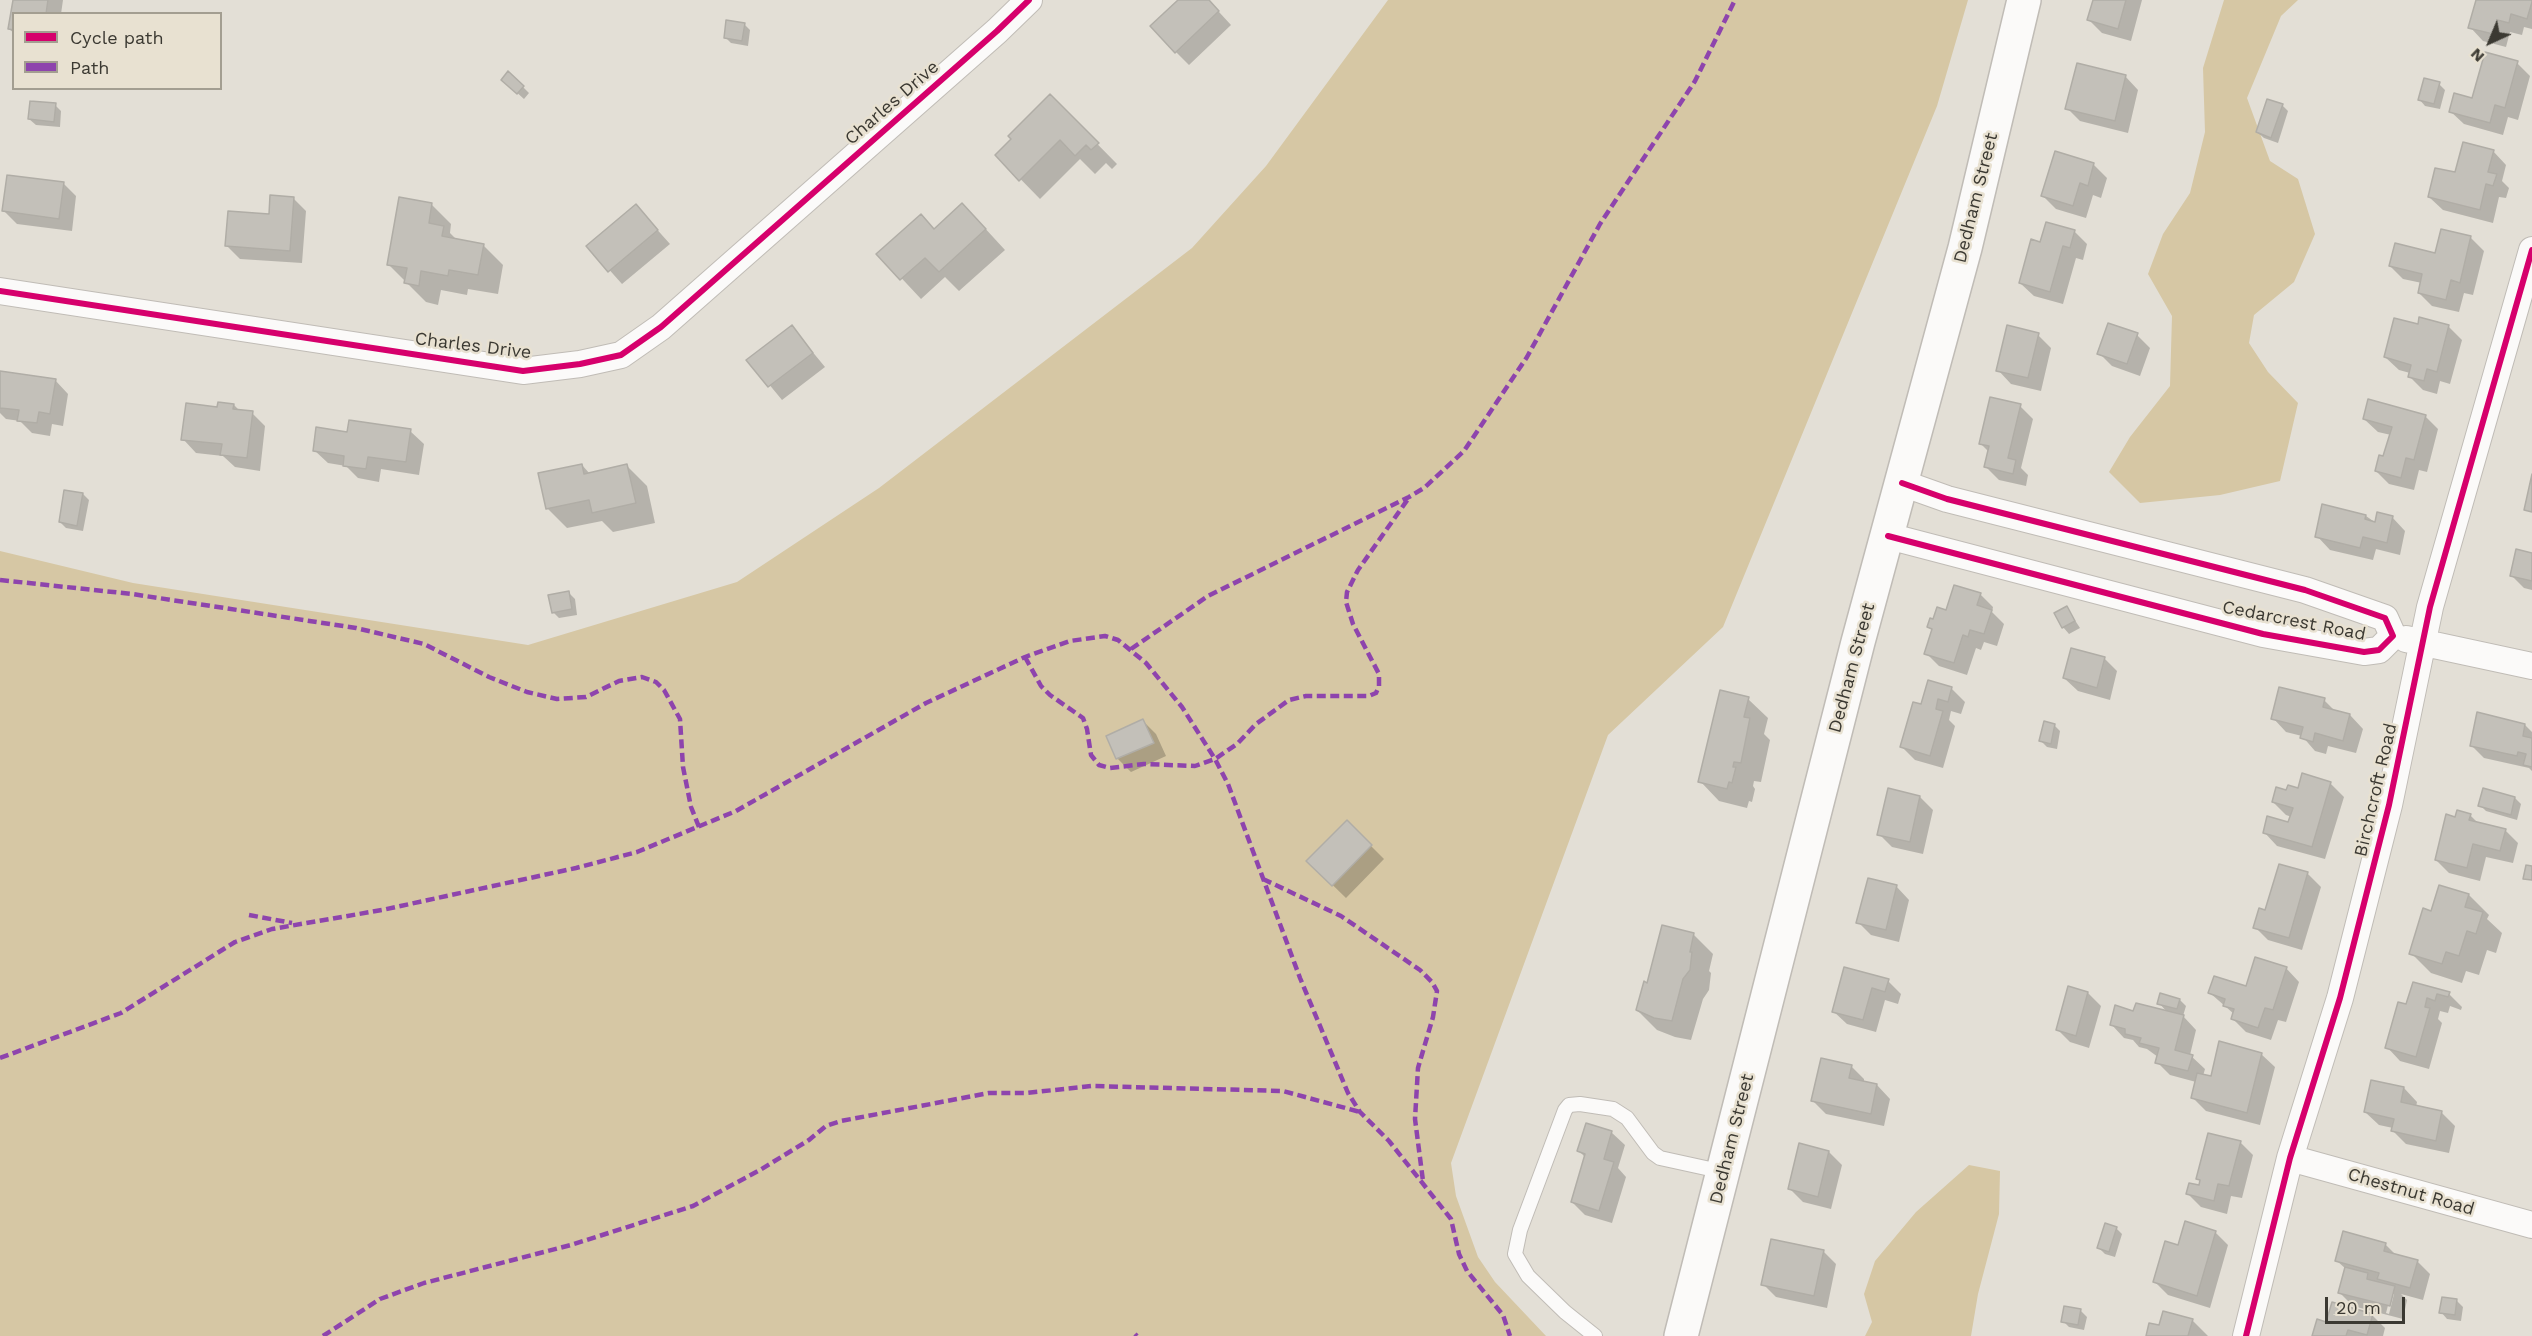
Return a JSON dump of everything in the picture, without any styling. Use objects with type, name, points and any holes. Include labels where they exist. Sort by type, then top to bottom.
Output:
[{"type":"main road","name":"Dedham Street","points":[[1681,1336],[1858,642],[1965,248],[2024,0]]},
{"type":"street","name":"Charles Drive","points":[[0,291],[523,371],[580,364],[621,355],[662,327],[997,31],[1029,0]]},
{"type":"street","name":"Birchcroft Road","points":[[2246,1336],[2290,1158],[2343,986],[2389,805],[2434,595],[2532,250]]},
{"type":"street","name":"Cedarcrest Road","points":[[1888,536],[2263,634],[2364,652],[2379,650],[2393,636],[2385,618],[2306,590],[1947,499],[1902,483]]},
{"type":"street","points":[[2393,636],[2532,666]]},
{"type":"street","name":"Chestnut Road","points":[[2290,1158],[2532,1225]]},
{"type":"lane","points":[[1595,1336],[1565,1312],[1528,1276],[1515,1254],[1520,1230],[1565,1110],[1569,1105],[1580,1104],[1613,1109],[1627,1118],[1653,1153],[1660,1158],[1724,1172]]},
{"type":"shaded area","points":[[1388,0],[1968,0],[1937,106],[1723,627],[1608,735],[1451,1163],[1456,1196],[1478,1257],[1495,1282],[1546,1336],[0,1336],[0,551],[133,583],[528,645],[737,582],[879,488],[1192,248],[1266,166]]},
{"type":"shaded area","points":[[2224,0],[2298,0],[2281,16],[2247,98],[2270,161],[2298,179],[2315,234],[2294,282],[2254,315],[2249,343],[2268,372],[2298,403],[2280,481],[2220,495],[2140,503],[2109,472],[2130,437],[2170,386],[2172,316],[2148,274],[2163,234],[2190,193],[2205,132],[2203,68]]},
{"type":"shaded area","points":[[1969,1165],[2000,1171],[1999,1214],[1978,1294],[1971,1336],[1865,1336],[1872,1322],[1864,1294],[1875,1261],[1916,1212]]},
{"type":"building","points":[[13,0],[48,0],[46,12],[12,12],[12,30],[8,29]]},
{"type":"building","points":[[1178,0],[1209,0],[1219,11],[1175,53],[1150,26]]},
{"type":"building","points":[[2093,0],[2126,0],[2118,29],[2087,20]]},
{"type":"building","points":[[2476,0],[2532,0],[2532,2],[2527,19],[2511,14],[2509,23],[2497,20],[2493,34],[2468,28]]},
{"type":"building","points":[[726,20],[745,23],[742,41],[724,38]]},
{"type":"building","points":[[2485,52],[2518,61],[2505,108],[2495,105],[2490,123],[2449,112],[2454,93],[2472,98]]},
{"type":"building","points":[[2077,63],[2126,75],[2115,121],[2065,109]]},
{"type":"building","points":[[508,71],[524,86],[517,94],[501,80]]},
{"type":"building","points":[[2424,78],[2440,82],[2434,104],[2418,100]]},
{"type":"building","points":[[1050,94],[1099,143],[1091,150],[1086,145],[1075,156],[1060,140],[1019,181],[995,155],[1011,139],[1008,136]]},
{"type":"building","points":[[2267,99],[2283,104],[2271,138],[2256,132]]},
{"type":"building","points":[[30,101],[56,103],[54,122],[28,119]]},
{"type":"building","points":[[2463,142],[2494,150],[2488,172],[2497,174],[2493,186],[2486,184],[2480,210],[2428,197],[2435,168],[2455,172]]},
{"type":"building","points":[[2055,151],[2094,163],[2088,186],[2080,183],[2073,206],[2041,196]]},
{"type":"building","points":[[7,175],[64,182],[59,219],[2,211]]},
{"type":"building","points":[[270,195],[294,197],[290,251],[225,246],[228,211],[269,214]]},
{"type":"building","points":[[399,197],[432,203],[429,223],[444,226],[442,236],[484,244],[478,275],[449,270],[448,276],[421,271],[419,286],[404,283],[407,268],[387,265]]},
{"type":"building","points":[[962,203],[986,229],[939,272],[925,258],[900,280],[876,254],[921,214],[934,229]]},
{"type":"building","points":[[636,204],[658,230],[608,272],[586,246]]},
{"type":"building","points":[[2046,222],[2075,230],[2070,248],[2063,246],[2050,292],[2019,283],[2031,239],[2040,242]]},
{"type":"building","points":[[2441,229],[2471,236],[2460,283],[2451,280],[2446,300],[2418,293],[2422,274],[2389,266],[2395,243],[2435,253]]},
{"type":"building","points":[[2419,317],[2449,325],[2437,372],[2427,369],[2424,381],[2408,377],[2411,365],[2384,357],[2394,318],[2418,324]]},
{"type":"building","points":[[2108,323],[2138,333],[2127,364],[2097,354]]},
{"type":"building","points":[[792,325],[813,353],[768,387],[746,360]]},
{"type":"building","points":[[2007,325],[2039,333],[2028,378],[1996,371]]},
{"type":"building","points":[[0,371],[56,379],[50,414],[39,412],[37,423],[17,421],[19,410],[0,408]]},
{"type":"building","points":[[1990,397],[2021,404],[2008,458],[2016,460],[2013,474],[1984,467],[1989,446],[1979,444]]},
{"type":"building","points":[[2368,399],[2426,415],[2414,460],[2406,458],[2401,478],[2375,471],[2379,455],[2383,456],[2392,427],[2363,419]]},
{"type":"building","points":[[218,402],[234,404],[233,409],[253,411],[247,458],[220,455],[222,444],[181,440],[186,403],[217,407]]},
{"type":"building","points":[[349,420],[411,429],[406,462],[368,457],[366,469],[343,466],[344,456],[313,451],[316,427],[347,432]]},
{"type":"building","points":[[582,464],[584,474],[627,464],[636,503],[592,513],[589,500],[546,509],[538,473]]},
{"type":"building","points":[[2532,474],[2532,512],[2524,510]]},
{"type":"building","points":[[64,490],[83,493],[77,526],[59,522]]},
{"type":"building","points":[[2322,504],[2366,515],[2365,519],[2375,522],[2377,512],[2393,516],[2387,543],[2363,537],[2360,548],[2315,537]]},
{"type":"building","points":[[2516,549],[2532,553],[2532,581],[2510,576]]},
{"type":"building","points":[[1954,585],[1981,593],[1977,605],[1992,610],[1984,634],[1970,630],[1968,637],[1963,635],[1954,663],[1924,654],[1932,629],[1927,627],[1930,618],[1933,619],[1937,607],[1946,610]]},
{"type":"building","points":[[569,591],[572,609],[552,613],[548,595]]},
{"type":"building","points":[[2067,606],[2075,621],[2062,628],[2054,613]]},
{"type":"building","points":[[2071,648],[2105,657],[2097,688],[2063,678]]},
{"type":"building","points":[[1928,680],[1952,687],[1948,702],[1938,699],[1936,709],[1943,711],[1930,756],[1900,747],[1913,702],[1921,704]]},
{"type":"building","points":[[2279,687],[2325,698],[2323,707],[2350,714],[2343,741],[2315,733],[2313,742],[2300,738],[2303,727],[2271,719]]},
{"type":"building","points":[[1720,690],[1749,697],[1744,717],[1750,718],[1741,763],[1734,762],[1733,767],[1736,767],[1732,783],[1729,782],[1727,789],[1698,782]]},
{"type":"building","points":[[2477,712],[2525,724],[2523,736],[2532,738],[2532,767],[2523,765],[2526,754],[2518,752],[2517,756],[2470,746]]},
{"type":"building","points":[[1143,719],[1154,743],[1116,759],[1106,736]]},
{"type":"building","points":[[2044,721],[2055,724],[2051,744],[2039,741]]},
{"type":"building","points":[[2302,773],[2331,782],[2312,847],[2263,833],[2267,816],[2288,822],[2293,808],[2272,802],[2276,787],[2286,790],[2288,785],[2298,788]]},
{"type":"building","points":[[1888,788],[1920,796],[1910,842],[1877,835]]},
{"type":"building","points":[[2483,788],[2515,797],[2511,815],[2478,806]]},
{"type":"building","points":[[2457,810],[2471,814],[2469,820],[2506,829],[2500,851],[2473,844],[2467,868],[2435,860],[2446,814],[2455,817]]},
{"type":"building","points":[[1347,820],[1372,845],[1332,886],[1306,861]]},
{"type":"building","points":[[2279,864],[2308,872],[2289,938],[2253,928],[2259,908],[2265,910]]},
{"type":"building","points":[[2526,865],[2532,866],[2532,880],[2523,879]]},
{"type":"building","points":[[1868,878],[1897,885],[1886,930],[1856,923]]},
{"type":"building","points":[[2439,885],[2469,894],[2465,907],[2483,912],[2476,934],[2467,931],[2459,956],[2446,952],[2442,964],[2409,954],[2423,908],[2431,911]]},
{"type":"building","points":[[1662,925],[1694,933],[1690,952],[1692,952],[1690,970],[1683,979],[1672,1021],[1654,1018],[1636,1010],[1644,981],[1647,983]]},
{"type":"building","points":[[2255,957],[2287,967],[2273,1010],[2265,1008],[2258,1028],[2231,1019],[2234,1009],[2223,1006],[2225,999],[2208,993],[2214,976],[2246,986]]},
{"type":"building","points":[[1844,967],[1889,979],[1885,992],[1872,988],[1863,1020],[1832,1012]]},
{"type":"building","points":[[2413,982],[2450,992],[2448,997],[2437,994],[2435,1001],[2427,998],[2425,1007],[2430,1008],[2416,1057],[2385,1048],[2398,1002],[2406,1004]]},
{"type":"building","points":[[2068,986],[2088,992],[2076,1036],[2056,1030]]},
{"type":"building","points":[[2160,993],[2180,999],[2177,1009],[2157,1004]]},
{"type":"building","points":[[2136,1003],[2184,1015],[2175,1050],[2193,1055],[2188,1071],[2155,1063],[2159,1048],[2139,1043],[2141,1038],[2125,1034],[2125,1029],[2110,1025],[2115,1005],[2133,1011]]},
{"type":"building","points":[[2219,1041],[2262,1053],[2247,1113],[2191,1098],[2197,1073],[2211,1076]]},
{"type":"building","points":[[1821,1058],[1852,1065],[1849,1078],[1877,1084],[1871,1114],[1811,1101]]},
{"type":"building","points":[[2371,1080],[2404,1087],[2401,1102],[2442,1111],[2436,1141],[2391,1131],[2394,1119],[2364,1112]]},
{"type":"building","points":[[1586,1123],[1612,1131],[1604,1159],[1614,1162],[1599,1211],[1571,1202],[1585,1154],[1577,1151]]},
{"type":"building","points":[[2208,1133],[2241,1141],[2229,1186],[2218,1184],[2214,1201],[2186,1194],[2189,1183],[2199,1185],[2200,1180],[2196,1179]]},
{"type":"building","points":[[1799,1143],[1829,1151],[1818,1197],[1788,1189]]},
{"type":"building","points":[[2185,1221],[2216,1231],[2197,1296],[2153,1282],[2165,1241],[2178,1245]]},
{"type":"building","points":[[2105,1223],[2117,1227],[2109,1252],[2097,1248]]},
{"type":"building","points":[[2343,1231],[2386,1243],[2384,1251],[2418,1260],[2410,1288],[2377,1279],[2379,1273],[2335,1261]]},
{"type":"building","points":[[1771,1239],[1824,1250],[1814,1296],[1761,1285]]},
{"type":"building","points":[[2345,1267],[2368,1273],[2367,1279],[2395,1286],[2390,1306],[2338,1293]]},
{"type":"building","points":[[2442,1297],[2457,1299],[2455,1315],[2439,1313]]},
{"type":"building","points":[[2332,1302],[2373,1314],[2367,1335],[2348,1330],[2346,1336],[2312,1336],[2317,1319],[2326,1322]]},
{"type":"building","points":[[2064,1306],[2081,1309],[2078,1325],[2061,1322]]},
{"type":"building","points":[[2163,1311],[2193,1319],[2188,1336],[2146,1336],[2149,1323],[2159,1325]]},
{"type":"marked path","points":[[1131,649],[1208,596],[1409,497],[1424,488],[1464,451],[1527,357],[1600,224],[1695,81],[1735,0]]},
{"type":"marked path","points":[[1025,657],[1041,686],[1083,718],[1091,755],[1099,765],[1110,768],[1144,764],[1195,766],[1215,759],[1237,744],[1256,724],[1289,700],[1306,696],[1369,696],[1376,693],[1379,686],[1379,674],[1353,624],[1346,602],[1347,592],[1358,570],[1408,499]]},
{"type":"marked path","points":[[0,580],[132,594],[356,628],[424,644],[489,677],[527,692],[557,699],[586,697],[619,681],[642,677],[656,682],[664,690],[680,719],[683,767],[691,807],[699,827]]},
{"type":"marked path","points":[[0,1058],[121,1013],[235,942],[272,929],[382,910],[576,868],[637,852],[736,811],[926,703],[1025,657],[1070,641],[1105,636],[1118,640],[1146,663],[1182,707],[1215,759],[1228,784],[1300,978],[1348,1093],[1360,1112],[1389,1141],[1451,1219],[1459,1254],[1467,1271],[1503,1315],[1510,1336]]},
{"type":"marked path","points":[[1263,879],[1341,916],[1420,970],[1437,991],[1433,1017],[1418,1068],[1415,1119],[1423,1181]]},
{"type":"marked path","points":[[249,915],[292,923]]},
{"type":"marked path","points":[[323,1336],[380,1299],[424,1283],[571,1245],[693,1206],[760,1170],[809,1140],[826,1126],[841,1121],[989,1093],[1026,1093],[1092,1086],[1283,1091],[1360,1112]]},
{"type":"cycle path","points":[[0,291],[523,371],[580,364],[621,355],[661,327],[997,31],[1029,0]]},
{"type":"cycle path","points":[[2246,1336],[2290,1158],[2340,998],[2389,805],[2430,607],[2532,250]]},
{"type":"cycle path","points":[[1888,536],[2263,634],[2364,652],[2379,650],[2393,636],[2385,618],[2305,590],[1947,499],[1902,483]]}]
